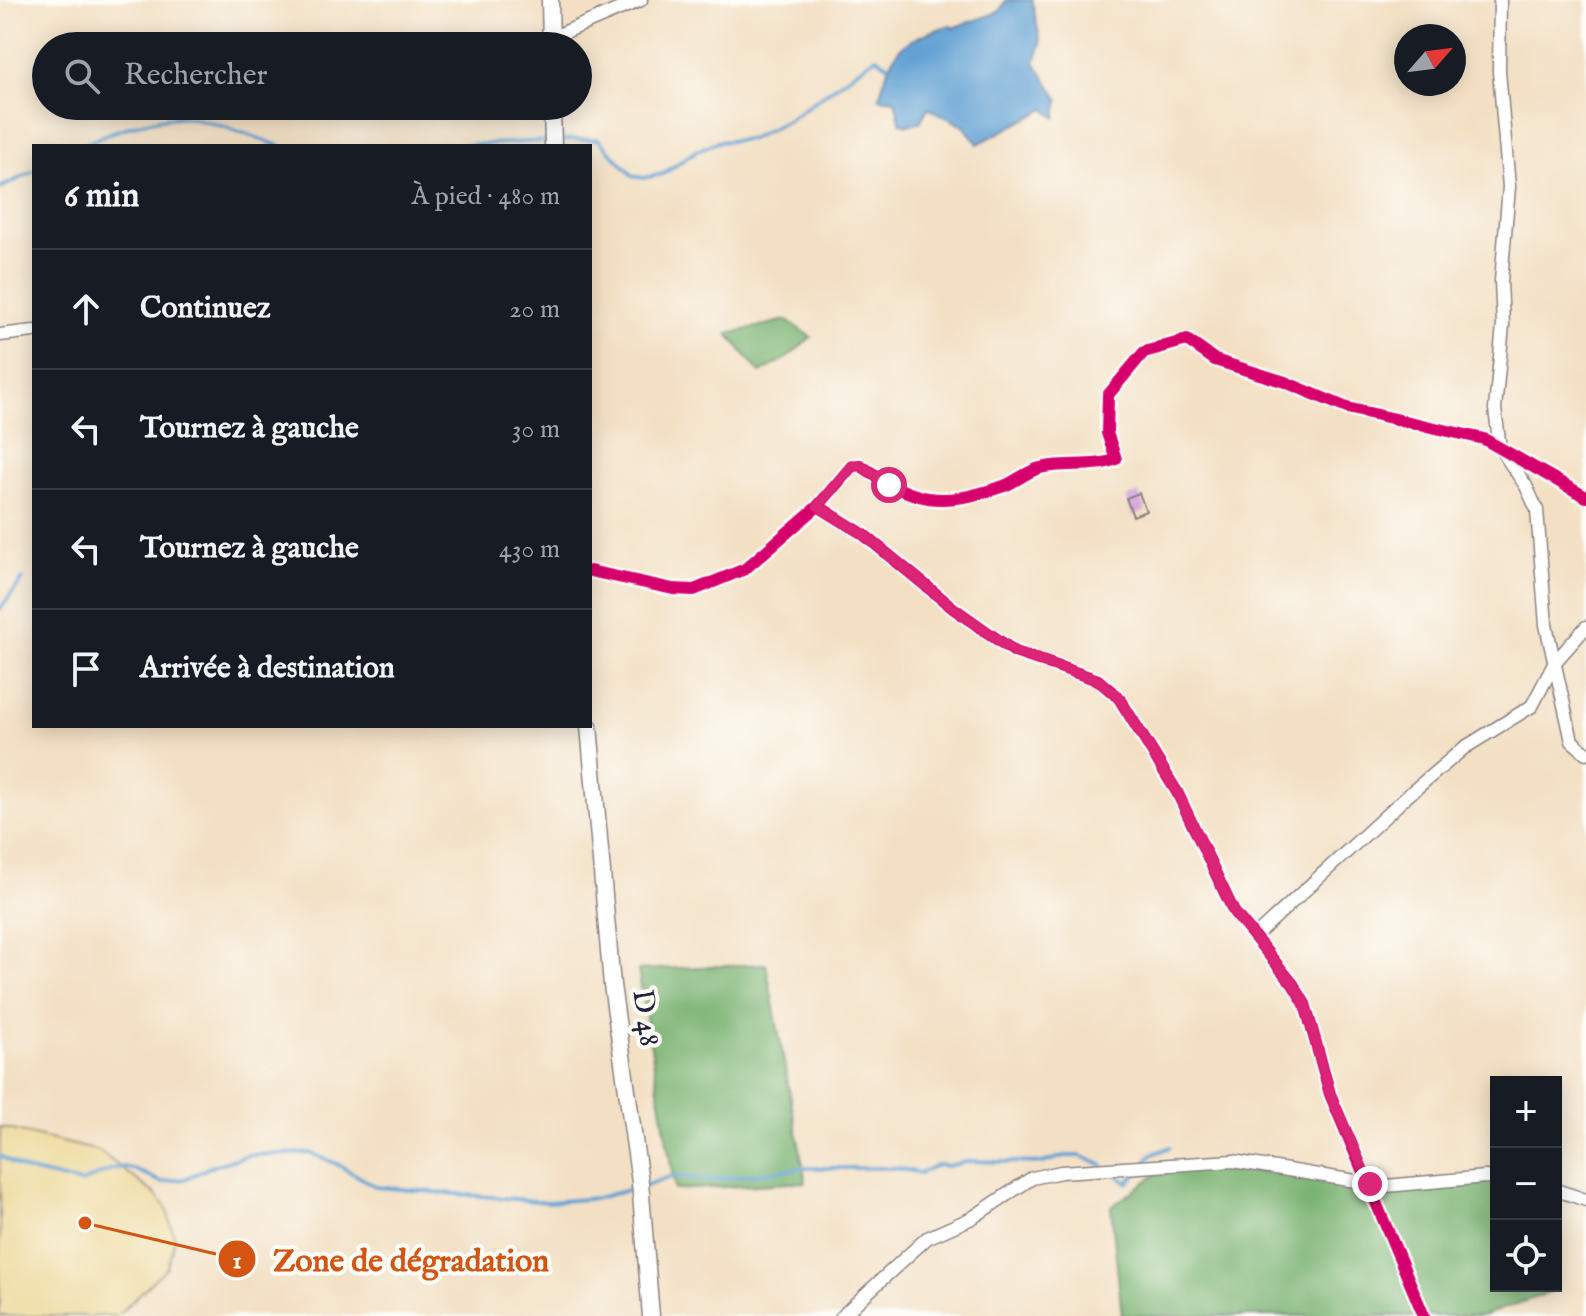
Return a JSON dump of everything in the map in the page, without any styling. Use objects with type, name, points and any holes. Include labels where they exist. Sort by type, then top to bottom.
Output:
[{"type":"street","points":[[550,0],[551,32]]},
{"type":"street","points":[[572,32],[641,0]]},
{"type":"street","points":[[1500,0],[1499,71],[1509,187],[1501,281],[1503,325],[1495,409],[1500,448],[1526,486],[1537,510],[1546,625],[1572,741],[1586,753]]},
{"type":"street","points":[[552,120],[553,144]]},
{"type":"street","points":[[0,335],[32,331]]},
{"type":"street","points":[[592,571],[673,589],[694,590],[745,569],[818,506],[852,466],[860,465],[889,485],[915,497],[932,500],[1005,485],[1036,470],[1069,463],[1107,463],[1116,459],[1107,433],[1108,395],[1144,352],[1187,340],[1215,360],[1285,382],[1347,408],[1484,439],[1586,497]]},
{"type":"street","points":[[818,506],[863,534],[953,608],[1015,652],[1098,680],[1119,698],[1177,792],[1234,912],[1293,984],[1305,1004],[1330,1094],[1424,1316]]},
{"type":"street","points":[[1254,937],[1464,748],[1532,706],[1555,662],[1586,627]]},
{"type":"street","name":"D 48","points":[[589,728],[612,985],[640,1188],[651,1316]]},
{"type":"street","points":[[842,1316],[927,1238],[972,1218],[1032,1178],[1061,1172],[1233,1161],[1386,1186],[1490,1177]]},
{"type":"street","points":[[1562,1192],[1586,1200]]},
{"type":"green space","points":[[786,320],[811,337],[787,358],[760,373],[728,334]]},
{"type":"green space","points":[[766,964],[806,1182],[675,1190],[638,970]]},
{"type":"green space","points":[[1233,1161],[1386,1186],[1490,1178],[1490,1292],[1551,1292],[1482,1316],[1122,1316],[1111,1207],[1166,1167]]},
{"type":"sand","points":[[0,1127],[99,1151],[155,1194],[166,1207],[175,1239],[167,1267],[117,1316],[0,1316]]},
{"type":"water","points":[[1006,0],[1032,0],[1041,44],[1035,62],[1059,100],[1056,118],[1045,109],[978,144],[964,126],[928,108],[920,122],[907,125],[900,122],[895,100],[879,98],[889,67],[900,48],[932,31],[950,25],[952,28],[999,12]]},
{"type":"building","points":[[1139,493],[1146,511],[1133,516],[1126,498]]},
{"type":"waterway","points":[[556,140],[598,139],[633,176],[643,178],[663,174],[696,151],[717,142],[750,139],[787,121],[876,57],[888,65]]},
{"type":"waterway","points":[[86,144],[154,120]]},
{"type":"waterway","points":[[196,120],[274,144]]},
{"type":"waterway","points":[[490,144],[547,141]]},
{"type":"waterway","points":[[0,188],[32,172]]},
{"type":"waterway","points":[[0,609],[23,579]]},
{"type":"waterway","points":[[1146,1163],[1151,1155],[1170,1147]]},
{"type":"waterway","points":[[0,1156],[25,1170],[81,1183],[124,1167],[161,1182],[185,1179],[210,1167],[249,1155],[310,1153],[377,1187],[548,1202],[597,1198],[636,1188]]},
{"type":"waterway","points":[[645,1186],[673,1176],[711,1180],[800,1168],[896,1168],[920,1173],[937,1165],[971,1161],[1043,1163],[1064,1156],[1080,1156],[1103,1165]]},
{"type":"waterway","points":[[1114,1172],[1127,1183],[1140,1170]]},
{"type":"cycle path","points":[[592,571],[673,589],[694,590],[745,569],[818,506],[852,466],[860,465],[913,494],[944,499],[1004,486],[1047,467],[1098,464],[1116,459],[1107,433],[1108,395],[1144,352],[1187,340],[1215,360],[1285,382],[1347,408],[1484,439],[1586,497]]},
{"type":"cycle path","points":[[818,506],[863,534],[953,608],[1015,652],[1098,680],[1119,698],[1177,792],[1234,912],[1293,984],[1305,1004],[1330,1094],[1424,1316]]},
{"type":"place","name":"Zone de dégradation","points":[[85,1223]]},
{"type":"route","points":[[889,485],[860,465],[852,466],[818,506],[863,534],[953,608],[1015,652],[1098,680],[1119,698],[1177,792],[1234,912],[1293,984],[1305,1004],[1330,1094],[1370,1184]]}]
